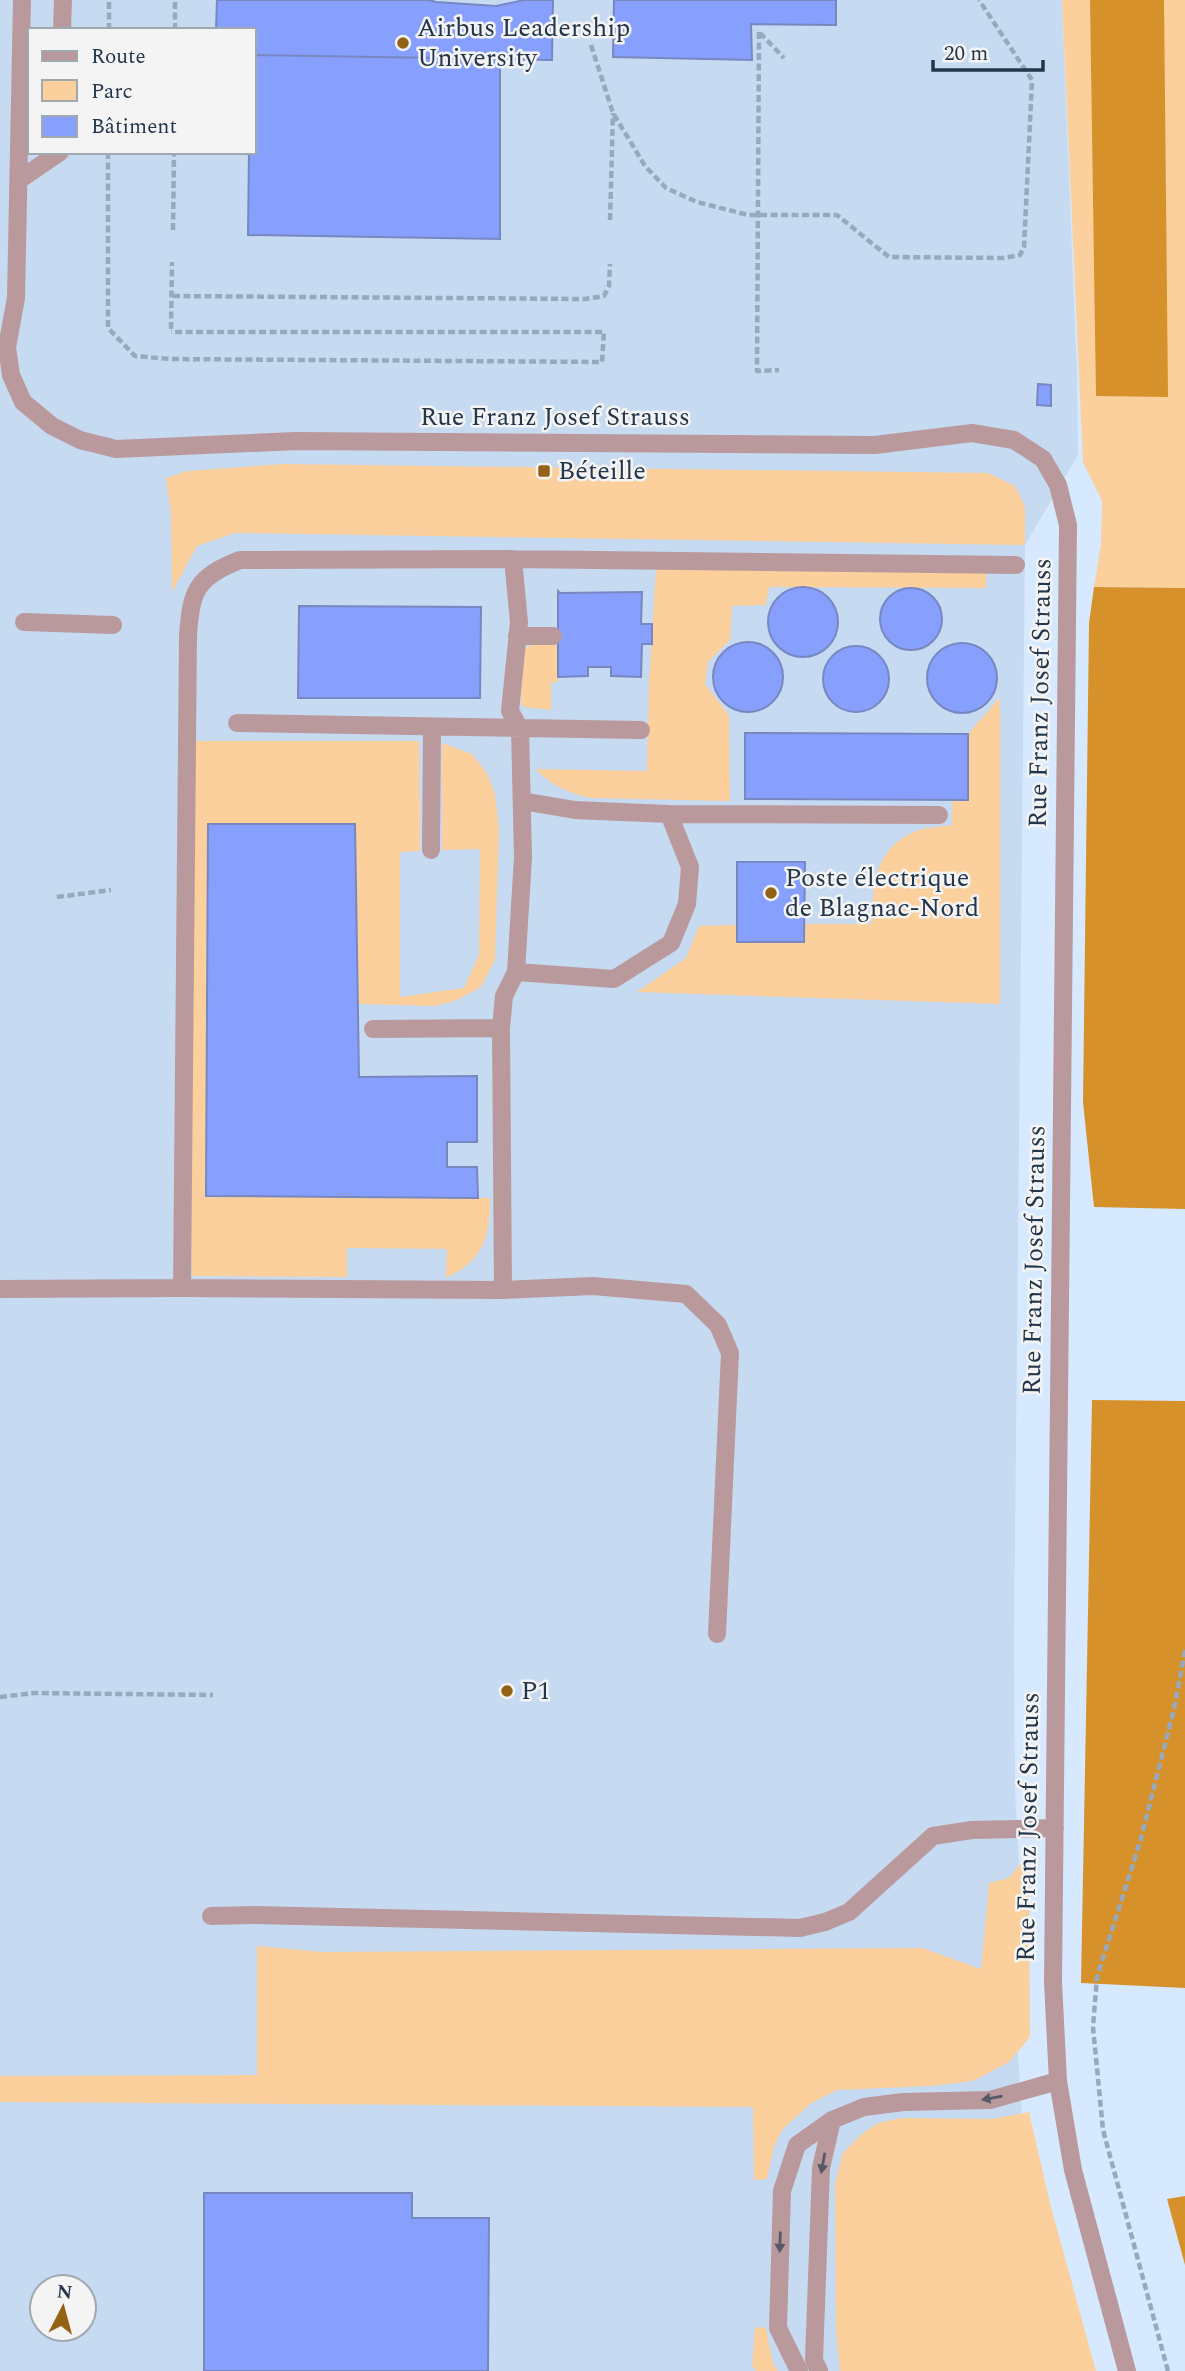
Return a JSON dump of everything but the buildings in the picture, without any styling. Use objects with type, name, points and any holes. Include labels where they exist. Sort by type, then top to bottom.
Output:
[{"type":"street","name":"Rue Franz Josef Strauss","points":[[22,0],[16,298],[7,347],[10,376],[23,402],[52,426],[80,440],[116,449],[296,441],[875,445],[972,433],[1014,440],[1043,459],[1058,485],[1068,525],[1053,1982],[1058,2081],[1073,2170],[1127,2371]]},
{"type":"street","points":[[62,0],[62,28]]},
{"type":"street","points":[[19,180],[58,154]]},
{"type":"street","points":[[183,1288],[187,650],[190,603],[200,585],[216,569],[240,560],[513,559],[1016,565]]},
{"type":"street","points":[[503,1290],[501,1028],[504,996],[516,972],[523,857],[520,729],[510,711],[519,622],[513,559]]},
{"type":"street","points":[[24,622],[113,625]]},
{"type":"street","points":[[517,636],[552,636]]},
{"type":"street","points":[[237,723],[641,730]]},
{"type":"street","points":[[431,850],[432,727]]},
{"type":"street","points":[[522,801],[575,810],[669,814],[939,815]]},
{"type":"street","points":[[516,972],[614,979],[671,943],[687,904],[690,867],[669,814]]},
{"type":"street","points":[[373,1029],[501,1028]]},
{"type":"street","points":[[0,1289],[503,1290],[593,1286],[686,1294],[718,1325],[730,1353],[717,1634]]},
{"type":"street","points":[[211,1916],[800,1928],[849,1912],[933,1836],[972,1830],[1055,1828]]},
{"type":"street","points":[[799,2371],[778,2328],[782,2191],[797,2145],[832,2120],[864,2107],[903,2102],[990,2100],[1058,2081]]},
{"type":"street","points":[[819,2371],[814,2360],[821,2168],[832,2120]]},
{"type":"path","points":[[109,0],[109,28]]},
{"type":"path","points":[[175,0],[175,28]]},
{"type":"path","points":[[591,45],[613,113],[645,166],[666,188],[724,210],[758,215],[837,215],[889,257],[1003,258],[1020,255],[1024,247],[1032,80],[979,0]]},
{"type":"path","points":[[779,370],[757,371],[759,32],[784,58]]},
{"type":"path","points":[[610,220],[613,113]]},
{"type":"path","points":[[108,154],[108,328],[135,356],[170,359],[603,362],[604,332],[171,331],[172,262]]},
{"type":"path","points":[[173,230],[174,154]]},
{"type":"path","points":[[173,296],[585,299],[604,296],[609,286],[610,264]]},
{"type":"path","points":[[57,897],[111,890]]},
{"type":"path","points":[[1168,2371],[1103,2130],[1093,2026],[1097,1977],[1140,1842],[1174,1709],[1185,1650]]},
{"type":"path","points":[[0,1697],[34,1693],[212,1695]]},
{"type":"shaded area","points":[[0,0],[1062,0],[1078,455],[1025,545],[1014,1642],[1015,1791],[1019,1865],[1017,2038],[1024,2144],[1085,2371],[0,2371]]},
{"type":"shaded area","points":[[1090,0],[1164,0],[1168,397],[1096,396]]},
{"type":"shaded area","points":[[1094,587],[1185,588],[1185,1209],[1094,1207],[1083,1102],[1089,623]]},
{"type":"shaded area","points":[[1092,1400],[1185,1401],[1185,1988],[1081,1983]]},
{"type":"shaded area","points":[[1185,2196],[1185,2265],[1167,2199]]},
{"type":"green space","points":[[1062,0],[1185,0],[1185,588],[1094,587],[1101,544],[1102,501],[1083,462]]},
{"type":"green space","points":[[283,464],[988,473],[1015,486],[1025,507],[1025,545],[235,533],[197,546],[172,592],[171,514],[166,478],[187,471]]},
{"type":"green space","points":[[656,568],[986,571],[986,588],[769,587],[766,605],[732,606],[730,640],[708,662],[705,684],[729,715],[730,801],[590,798],[568,791],[548,780],[536,769],[647,771]]},
{"type":"green space","points":[[532,645],[558,645],[558,682],[551,682],[551,710],[523,707],[521,702],[523,649]]},
{"type":"green space","points":[[1000,697],[1000,1004],[637,992],[686,958],[699,926],[737,925],[737,942],[804,942],[805,924],[871,924],[878,870],[890,848],[918,830],[952,825],[952,801],[968,800],[968,734]]},
{"type":"green space","points":[[195,741],[419,741],[420,851],[400,852],[400,997],[464,988],[479,955],[480,849],[442,850],[442,743],[472,754],[487,773],[495,794],[499,829],[495,960],[481,987],[457,1000],[435,1006],[357,1004],[355,824],[208,824],[206,1196],[490,1198],[486,1236],[482,1246],[469,1263],[446,1278],[447,1249],[347,1248],[347,1277],[192,1276],[190,1195]]},
{"type":"green space","points":[[1029,1854],[1030,2037],[1009,2062],[973,2081],[931,2086],[837,2090],[810,2104],[782,2130],[774,2147],[767,2179],[754,2180],[753,2107],[0,2102],[0,2076],[257,2075],[257,1946],[322,1952],[922,1948],[981,1969],[989,1883],[1009,1878]]},
{"type":"green space","points":[[1029,2112],[1051,2207],[1096,2371],[840,2371],[836,2328],[835,2184],[843,2153],[878,2123],[901,2118],[992,2119]]},
{"type":"green space","points":[[755,2327],[766,2328],[773,2364],[778,2371],[757,2371],[752,2366]]},
{"type":"place","name":"Airbus Leadership University","points":[[403,43]]},
{"type":"place","name":"Béteille","points":[[544,471]]},
{"type":"place","name":"Poste électrique de Blagnac-Nord","points":[[771,893]]},
{"type":"place","name":"P1","points":[[507,1691]]}]
